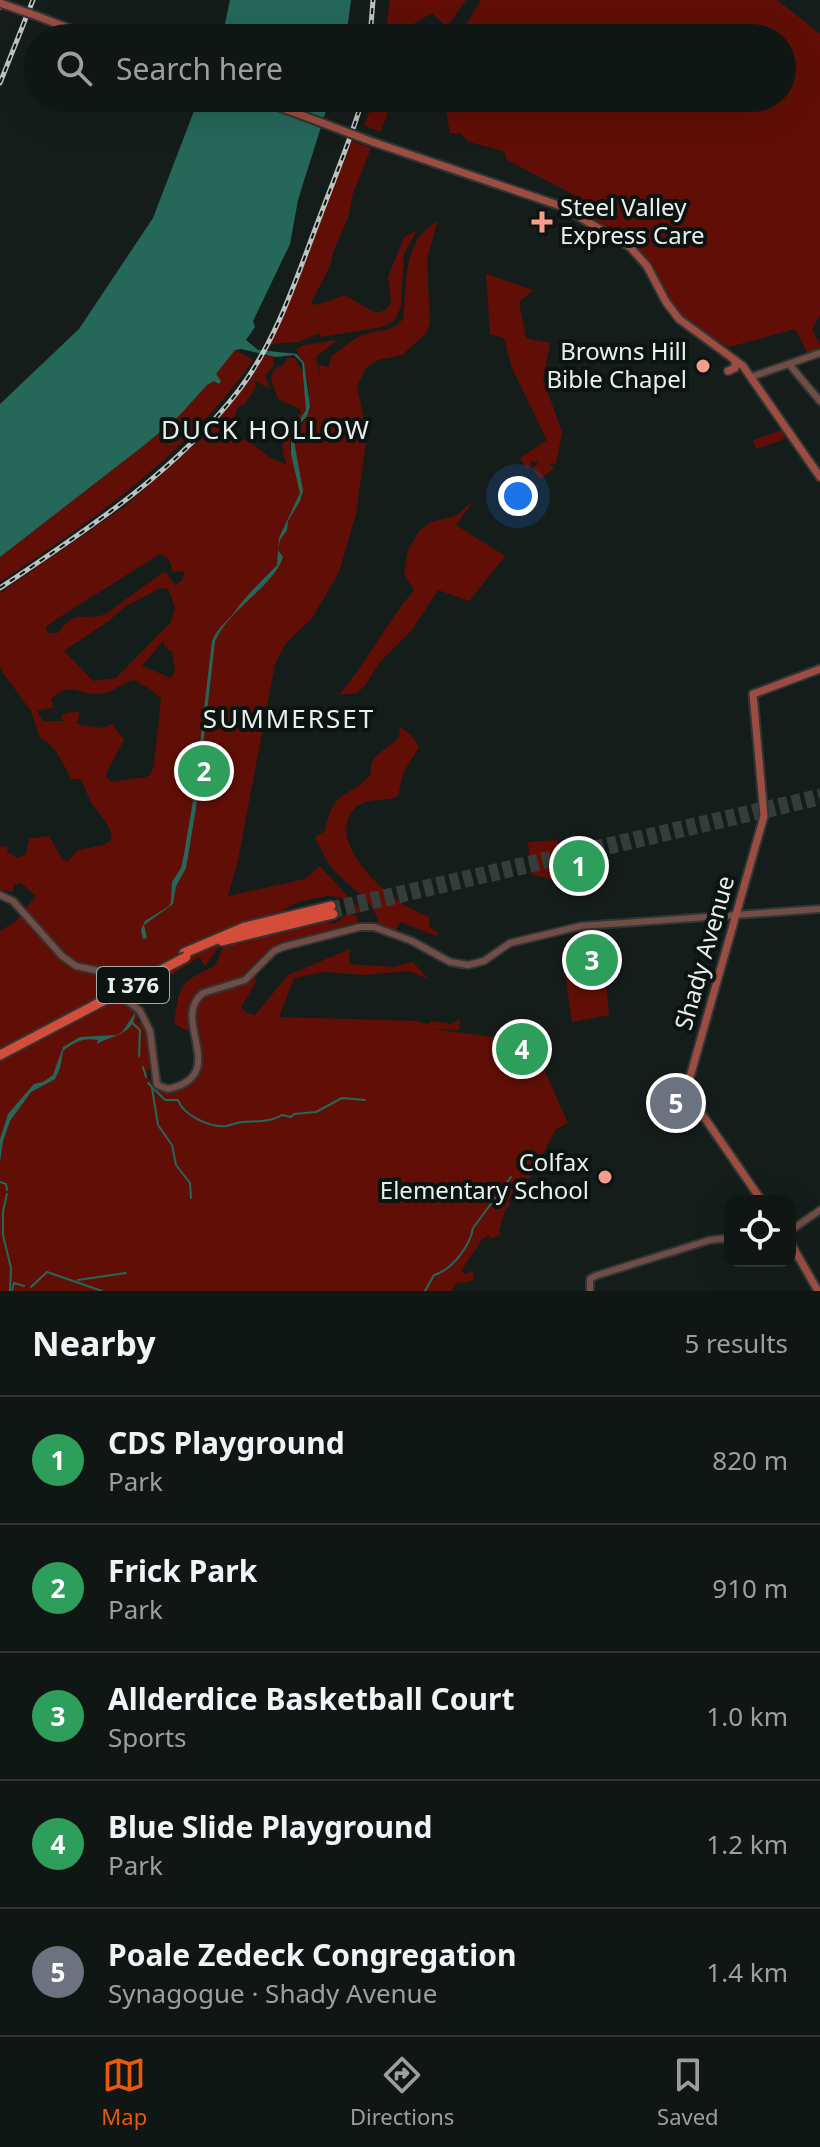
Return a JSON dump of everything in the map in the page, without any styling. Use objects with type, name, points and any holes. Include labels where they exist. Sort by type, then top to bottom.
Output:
[{"type":"highway","name":"I 376","points":[[0,1053],[185,955],[231,938],[332,910]]},
{"type":"main road","points":[[0,3],[56,24]]},
{"type":"main road","points":[[293,112],[561,206],[625,246],[672,311],[688,327],[734,358],[751,377],[820,477]]},
{"type":"main road","points":[[751,377],[820,353]]},
{"type":"main road","points":[[728,371],[736,365],[734,358]]},
{"type":"main road","points":[[789,364],[820,401]]},
{"type":"main road","name":"Shady Avenue","points":[[758,1195],[686,1091],[764,816],[753,694],[820,669]]},
{"type":"main road","points":[[0,895],[13,901],[62,956],[76,966],[99,971],[114,990],[140,1011],[150,1031],[157,1085],[161,1088],[189,1082],[196,1073],[199,1059],[194,1015],[198,997],[245,980],[274,951],[283,947],[360,927],[374,927],[412,941],[450,962],[468,965],[484,961],[510,943],[581,926],[820,907]]},
{"type":"main road","points":[[796,1227],[820,1210]]},
{"type":"main road","points":[[590,1291],[590,1279],[595,1276],[710,1240],[724,1239]]},
{"type":"main road","points":[[796,1252],[818,1291]]},
{"type":"shaded area","points":[[230,0],[351,0],[348,24],[225,24]]},
{"type":"shaded area","points":[[390,0],[466,0],[449,24],[444,24],[432,13],[413,24],[387,24]]},
{"type":"shaded area","points":[[481,0],[777,0],[820,34],[820,315],[812,330],[820,350],[808,354],[795,329],[729,347],[699,331],[680,314],[667,296],[647,258],[633,245],[588,217],[582,199],[507,160],[504,151],[469,142],[460,133],[450,133],[446,112],[796,112],[796,24],[466,24]]},
{"type":"shaded area","points":[[194,112],[326,112],[298,200],[290,244],[253,321],[255,327],[246,340],[258,350],[297,354],[304,363],[310,406],[307,416],[297,427],[294,441],[303,491],[288,521],[287,530],[278,549],[279,538],[300,493],[291,454],[291,433],[306,410],[302,363],[294,355],[276,357],[241,349],[235,350],[216,374],[221,381],[219,384],[214,381],[207,385],[179,416],[147,443],[0,557],[0,404],[79,329],[153,218]]},
{"type":"shaded area","points":[[369,112],[387,112],[380,132],[364,125]]},
{"type":"shaded area","points":[[352,141],[371,148],[330,266],[311,303],[317,305],[344,295],[376,313],[386,310],[391,301],[388,277],[404,237],[417,230],[404,254],[401,306],[395,320],[382,327],[321,337],[319,333],[298,342],[269,344]]},
{"type":"shaded area","points":[[437,223],[427,259],[430,324],[425,334],[402,355],[378,360],[366,368],[357,386],[367,435],[356,514],[339,572],[312,618],[286,643],[275,664],[238,860],[228,896],[305,879],[320,866],[362,912],[353,913],[341,897],[327,896],[298,902],[282,911],[235,925],[205,966],[199,957],[125,1005],[138,1013],[137,1021],[145,1026],[150,1065],[147,1076],[159,1091],[171,1092],[194,1081],[200,1072],[197,1009],[206,996],[255,978],[256,982],[241,1007],[255,1015],[288,975],[350,949],[349,964],[394,967],[413,962],[428,979],[409,971],[364,975],[325,972],[294,978],[279,1017],[416,1021],[428,1024],[432,1021],[451,1024],[460,1019],[459,1030],[432,1029],[540,1043],[542,1065],[568,1123],[556,1129],[531,1177],[509,1199],[510,1206],[506,1208],[499,1230],[501,1234],[489,1240],[490,1235],[483,1238],[461,1271],[466,1274],[473,1271],[474,1279],[456,1283],[452,1291],[0,1291],[0,931],[15,922],[36,896],[21,883],[13,885],[14,892],[0,890],[0,846],[8,847],[7,852],[18,858],[26,854],[29,839],[49,836],[62,859],[68,861],[78,850],[104,845],[112,839],[81,779],[71,779],[55,750],[40,738],[31,711],[3,673],[0,666],[0,593],[125,506],[207,434],[250,380],[263,357],[268,355],[276,357],[265,376],[270,389],[254,380],[256,387],[244,405],[238,406],[233,422],[219,428],[219,434],[249,441],[269,457],[287,465],[283,450],[284,434],[287,424],[301,413],[300,409],[278,399],[272,382],[274,371],[278,366],[282,367],[287,358],[295,358],[304,374],[306,410],[292,435],[291,454],[295,452],[297,427],[298,430],[304,420],[309,399],[307,378],[296,349],[337,340],[316,357],[320,377],[319,365],[329,367],[332,355],[353,340],[398,324],[403,319],[411,253],[424,231]],"holes":[[[160,554],[169,559],[173,572],[185,571],[182,581],[175,585],[166,572],[162,573],[106,614],[75,618],[58,633],[49,633],[46,627]],[[160,588],[168,589],[175,607],[171,622],[116,678],[93,681],[64,651],[123,608]],[[163,641],[172,652],[175,671],[171,678],[142,666]],[[134,680],[152,690],[161,699],[154,766],[146,777],[112,782],[106,773],[124,740],[112,724],[103,728],[76,724],[80,714],[77,711],[63,714],[63,721],[43,721],[37,711],[53,708],[51,699],[65,690],[97,694],[109,692]]]},
{"type":"shaded area","points":[[486,274],[533,290],[519,302],[526,338],[550,343],[543,379],[562,432],[556,464],[549,463],[554,469],[540,479],[532,468],[539,462],[530,461],[532,465],[527,469],[520,458],[547,440],[512,368],[504,338],[490,334]]},
{"type":"shaded area","points":[[235,350],[253,360],[227,394],[169,455],[104,509],[0,582],[0,557],[179,416],[207,385],[218,379],[215,374]]},
{"type":"shaded area","points":[[782,430],[785,439],[756,449],[753,440]]},
{"type":"shaded area","points":[[474,500],[456,525],[505,556],[469,601],[438,590],[411,631],[379,663],[366,684],[357,693],[339,695],[414,590],[404,574],[408,550],[420,530],[431,522],[456,516]]},
{"type":"shaded area","points":[[278,550],[283,557],[278,568],[230,618],[215,641],[186,868],[176,886],[173,904],[144,925],[147,938],[143,939],[141,930],[145,921],[169,906],[172,882],[181,868],[194,795],[212,641],[220,628],[277,565]]},
{"type":"shaded area","points":[[399,726],[411,735],[419,747],[403,773],[398,796],[359,805],[347,821],[347,834],[351,848],[368,874],[401,903],[429,917],[429,926],[438,933],[437,936],[400,922],[395,932],[379,925],[373,909],[332,867],[315,837],[325,831],[338,799],[371,774],[372,762],[400,735]]},
{"type":"shaded area","points":[[557,840],[559,882],[531,874],[528,842]]},
{"type":"shaded area","points":[[348,913],[357,916],[358,922],[267,951],[236,981],[201,992],[192,1002],[192,1034],[174,1023],[183,986],[194,976],[215,966],[223,947],[327,920],[334,924]]},
{"type":"shaded area","points":[[603,949],[609,1015],[572,1022],[562,953]]},
{"type":"shaded area","points":[[135,1013],[131,1026],[126,1030],[118,1034]]},
{"type":"shaded area","points":[[117,1035],[97,1044],[98,1040],[79,1041],[63,1051],[55,1079],[31,1092],[10,1121],[0,1162],[0,1139],[8,1114],[34,1084],[53,1075],[63,1047],[80,1037]]},
{"type":"waterway","points":[[131,1022],[140,1030],[139,1056]]},
{"type":"waterway","points":[[143,1067],[146,1077]]},
{"type":"waterway","points":[[148,1083],[165,1100],[178,1100],[191,1115],[205,1123],[220,1126],[316,1112],[342,1098],[365,1100]]},
{"type":"waterway","points":[[152,1088],[158,1125],[172,1145],[176,1165],[190,1183],[191,1198]]},
{"type":"waterway","points":[[425,1291],[434,1275],[459,1256],[473,1228],[511,1177]]},
{"type":"waterway","points":[[0,1182],[6,1184],[7,1190]]},
{"type":"waterway","points":[[7,1194],[3,1235],[11,1268],[10,1291]]},
{"type":"waterway","points":[[31,1287],[47,1272],[102,1291]]},
{"type":"waterway","points":[[78,1280],[126,1273]]},
{"type":"waterway","points":[[12,1291],[14,1283],[24,1286]]},
{"type":"tunnel","points":[[331,906],[820,793]]},
{"type":"tunnel","points":[[333,914],[820,801]]},
{"type":"railway","points":[[0,7],[2,0]]},
{"type":"railway","points":[[0,83],[33,0]]},
{"type":"railway","points":[[371,24],[373,0]]},
{"type":"railway","points":[[0,588],[96,522],[158,474],[187,448],[239,390],[264,350],[285,307],[358,112]]},
{"type":"place","name":"Steel Valley Express Care","points":[[542,222]]},
{"type":"place","name":"Browns Hill Bible Chapel","points":[[703,366]]},
{"type":"place","name":"Frick Park","points":[[204,771]]},
{"type":"place","name":"CDS Playground","points":[[579,866]]},
{"type":"place","name":"Allderdice Basketball Court","points":[[592,960]]},
{"type":"place","name":"Blue Slide Playground","points":[[522,1049]]},
{"type":"place","name":"Poale Zedeck Congregation","points":[[676,1103]]},
{"type":"place","name":"Colfax Elementary School","points":[[605,1177]]},
{"type":"district","name":"DUCK HOLLOW","points":[[266,430]]},
{"type":"district","name":"SUMMERSET","points":[[289,719]]}]
